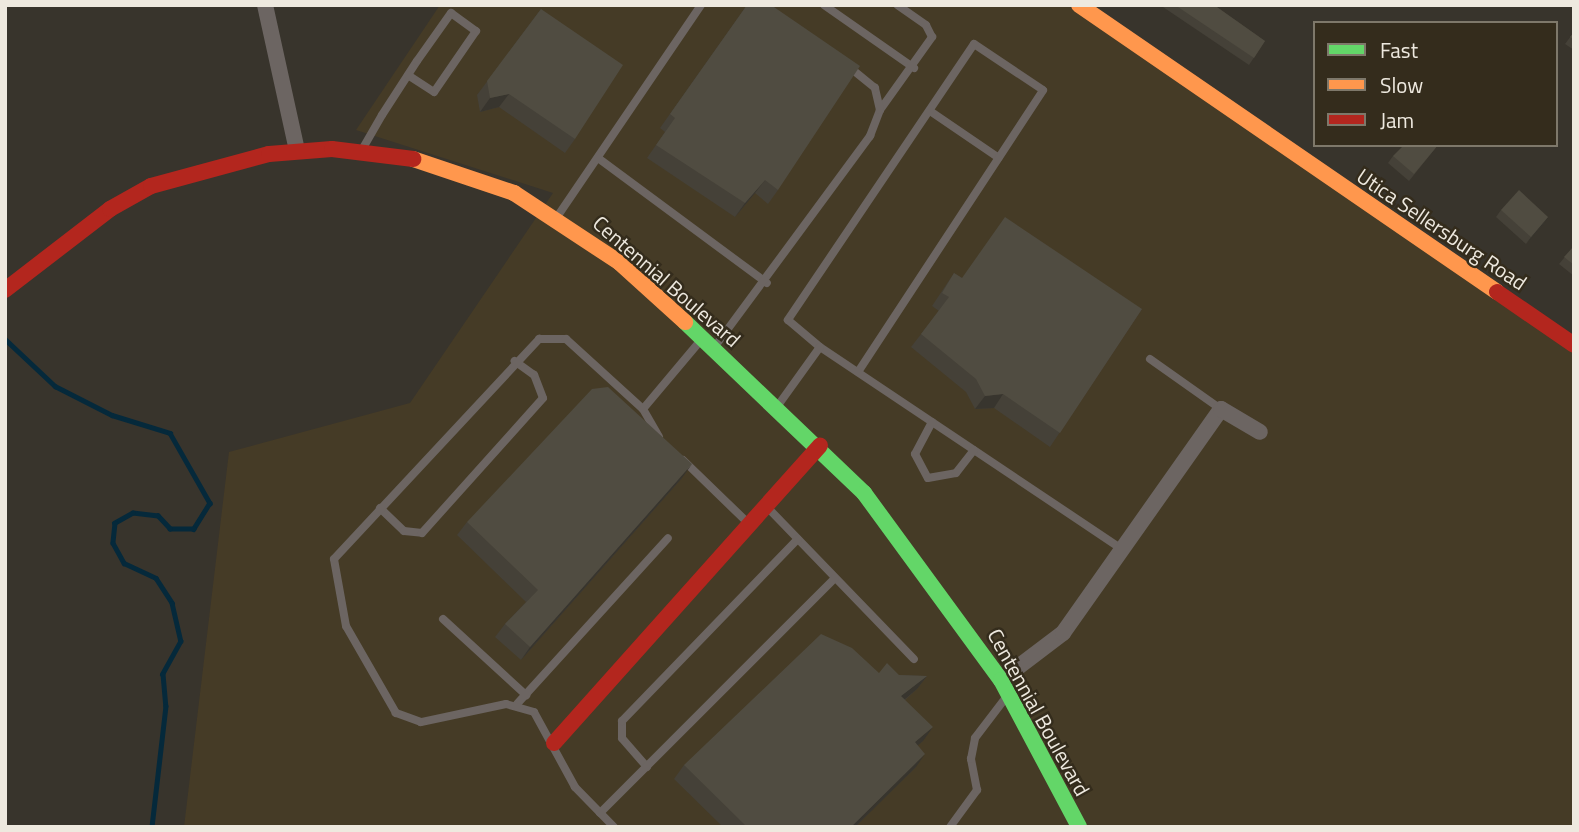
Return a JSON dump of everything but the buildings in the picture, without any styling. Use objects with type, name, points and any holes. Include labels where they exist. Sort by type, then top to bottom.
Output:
[{"type":"street","points":[[265,5],[297,150]]},
{"type":"street","name":"Utica Sellersburg Road","points":[[1079,5],[1574,345]]},
{"type":"street","name":"Centennial Boulevard","points":[[5,290],[110,209],[151,187],[205,168],[297,150],[362,151],[479,178],[557,217],[620,263],[820,445],[908,546],[1005,687],[1079,827]]},
{"type":"street","points":[[1005,687],[1063,633],[1120,548],[1221,409],[1260,432]]},
{"type":"street","points":[[554,743],[820,445]]},
{"type":"lane","points":[[557,217],[701,5]]},
{"type":"lane","points":[[824,5],[914,68]]},
{"type":"lane","points":[[643,409],[767,283],[845,175],[880,110],[914,68],[932,37],[897,5]]},
{"type":"lane","points":[[362,151],[408,75],[451,13],[476,31],[434,92],[408,75]]},
{"type":"lane","points":[[858,372],[1043,90],[974,44],[788,320],[820,347],[1120,548]]},
{"type":"lane","points":[[844,62],[876,88],[880,110]]},
{"type":"lane","points":[[930,111],[999,158]]},
{"type":"lane","points":[[598,158],[767,283]]},
{"type":"lane","points":[[665,443],[643,409],[566,338],[539,339],[515,361],[334,559],[346,626],[367,673],[396,713],[421,722],[517,704],[668,538]]},
{"type":"lane","points":[[778,405],[820,347]]},
{"type":"lane","points":[[1150,359],[1221,409]]},
{"type":"lane","points":[[380,508],[404,531],[422,533],[543,398],[534,375],[515,361]]},
{"type":"lane","points":[[932,422],[915,454],[928,478],[956,472],[974,450]]},
{"type":"lane","points":[[675,452],[749,524]]},
{"type":"lane","points":[[765,505],[914,659]]},
{"type":"lane","points":[[647,766],[622,738],[622,721],[798,539]]},
{"type":"lane","points":[[600,813],[835,578]]},
{"type":"lane","points":[[443,619],[526,695]]},
{"type":"lane","points":[[950,827],[977,790],[971,759],[975,738],[1005,687]]},
{"type":"lane","points":[[517,704],[534,712],[554,743],[575,787],[614,827]]},
{"type":"shaded area","points":[[440,5],[1067,5],[1574,352],[1574,827],[184,827],[229,452],[410,403],[553,193],[356,130]]},
{"type":"waterway","points":[[5,339],[55,386],[112,415],[170,433],[210,503],[194,529],[170,529],[158,516],[133,513],[115,523],[113,543],[124,563],[156,578],[172,603],[181,641],[163,674],[166,706],[152,827]]},
{"type":"traffic: fast","points":[[685,322],[864,493],[1001,680],[1079,827]]},
{"type":"traffic: slow","points":[[1079,5],[1497,292]]},
{"type":"traffic: slow","points":[[413,159],[514,193],[620,263],[685,322]]},
{"type":"traffic: jam","points":[[5,290],[110,209],[151,186],[269,154],[332,149],[413,159]]},
{"type":"traffic: jam","points":[[1497,292],[1574,345]]},
{"type":"traffic: jam","points":[[554,743],[820,445]]}]
